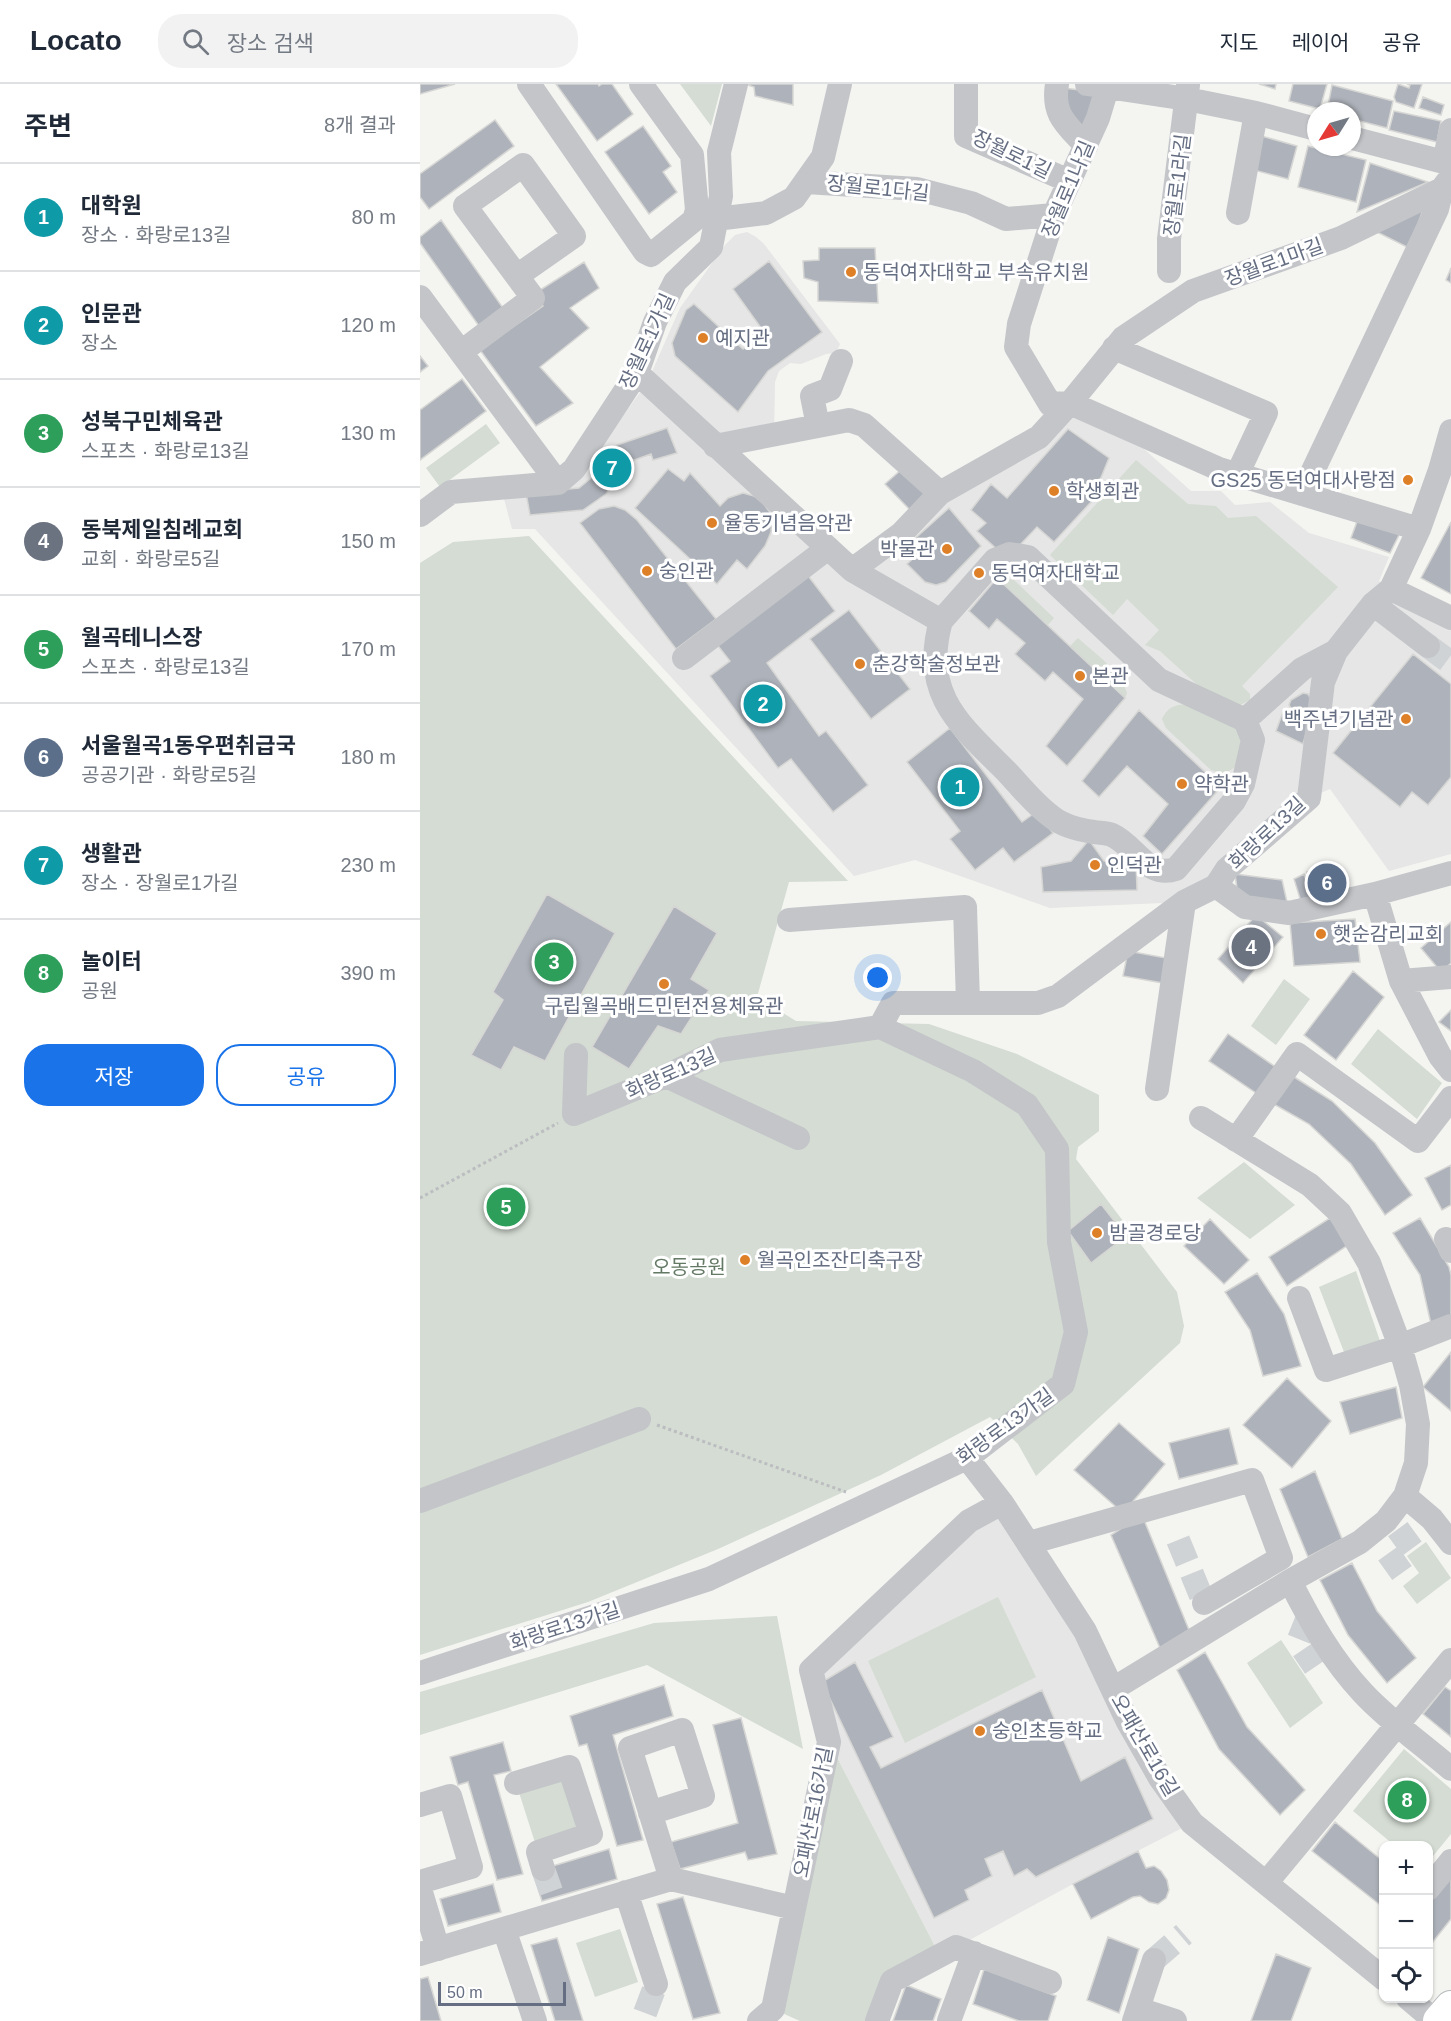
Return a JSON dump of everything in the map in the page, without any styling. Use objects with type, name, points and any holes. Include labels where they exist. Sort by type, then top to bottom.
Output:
[{"type":"main road","points":[[1437,2021],[1451,2007]]},
{"type":"street","points":[[529,84],[645,252],[651,255],[694,220],[697,210],[692,155],[641,84]]},
{"type":"street","points":[[736,84],[719,152],[721,196],[716,219],[766,213],[794,198],[823,157],[840,84]]},
{"type":"street","name":"장월로1길","points":[[966,84],[966,136],[1069,182]]},
{"type":"street","points":[[1057,84],[1057,111],[1086,146]]},
{"type":"street","points":[[1097,86],[1188,92],[1307,127]]},
{"type":"street","name":"장월로1나길","points":[[1070,403],[1050,404],[1016,347],[1019,324],[1054,215],[1098,118],[1097,86]]},
{"type":"street","name":"장월로1라길","points":[[1169,271],[1169,239],[1188,92]]},
{"type":"street","points":[[1238,213],[1256,113]]},
{"type":"street","points":[[1302,494],[1437,209],[1447,173],[1451,130]]},
{"type":"street","points":[[1361,141],[1447,173]]},
{"type":"street","points":[[461,352],[533,298],[465,207],[523,165],[574,236],[517,276]]},
{"type":"street","name":"장월로1마길","points":[[857,567],[901,534],[940,493],[1039,437],[1123,338],[1193,291],[1341,238],[1447,173]]},
{"type":"street","name":"장월로1다길","points":[[806,182],[917,189],[971,202],[1006,219],[1054,215]]},
{"type":"street","name":"장월로1가길","points":[[558,483],[574,470],[637,373],[655,321],[675,282],[711,247],[716,219]]},
{"type":"street","points":[[420,297],[558,483]]},
{"type":"street","points":[[1114,348],[1266,413],[1237,475]]},
{"type":"street","points":[[818,426],[812,396],[830,389],[841,361]]},
{"type":"street","points":[[637,373],[828,548],[941,621]]},
{"type":"street","points":[[1070,403],[1219,469],[1419,529]]},
{"type":"street","points":[[715,446],[849,420],[864,425],[940,493]]},
{"type":"street","name":"화랑로13길","points":[[574,1114],[666,1076],[720,1050],[880,1027],[893,1003],[1038,1003],[1058,996],[1184,902],[1216,886],[1227,869],[1309,798],[1323,682],[1336,651],[1382,596],[1419,529],[1451,431]]},
{"type":"street","points":[[420,515],[451,492],[558,483]]},
{"type":"street","points":[[684,658],[828,548]]},
{"type":"street","points":[[1010,554],[1028,557],[1159,680],[1245,720],[1253,740],[1243,784],[1234,801],[1176,869],[1166,873],[1153,869],[1126,844],[1111,835],[1072,827],[1052,818],[962,728],[947,707],[939,686],[935,662],[935,642],[941,621],[995,560],[1010,554]]},
{"type":"street","points":[[1382,596],[1451,618]]},
{"type":"street","points":[[1382,596],[1428,646]]},
{"type":"street","points":[[1245,720],[1302,669],[1336,651]]},
{"type":"street","points":[[1302,669],[1323,682]]},
{"type":"street","points":[[1216,886],[1245,907],[1289,912],[1375,894],[1451,873]]},
{"type":"street","points":[[1375,894],[1401,981],[1440,1056],[1451,1070]]},
{"type":"street","points":[[1157,1089],[1184,902]]},
{"type":"street","points":[[789,920],[965,907],[968,1002]]},
{"type":"street","points":[[1401,981],[1451,977]]},
{"type":"street","name":"화랑로13가길","points":[[420,1673],[709,1579],[967,1458],[1063,1384],[1076,1332],[1059,1242],[1057,1149],[1027,1105],[973,1071],[880,1027]]},
{"type":"street","points":[[1236,1140],[1297,1054],[1418,1141],[1451,1098]]},
{"type":"street","points":[[574,1114],[576,1055]]},
{"type":"street","points":[[666,1076],[798,1138]]},
{"type":"street","points":[[1113,1689],[1290,1581],[1359,1542],[1386,1521],[1405,1496],[1416,1463],[1418,1424],[1411,1385],[1400,1346],[1369,1263],[1340,1213],[1310,1185],[1201,1118]]},
{"type":"street","points":[[1299,1298],[1326,1370],[1400,1346],[1451,1326]]},
{"type":"street","points":[[420,1501],[639,1419]]},
{"type":"street","name":"오패산로16길","points":[[967,1458],[1002,1503],[1085,1631],[1127,1720],[1160,1778],[1192,1824],[1379,1976]]},
{"type":"street","points":[[1029,1543],[1252,1480],[1281,1558],[1204,1603]]},
{"type":"street","points":[[1405,1496],[1432,1519],[1451,1543]]},
{"type":"street","name":"오패산로16가길","points":[[759,2021],[773,2009],[829,1743],[811,1670],[969,1521],[1002,1503]]},
{"type":"street","points":[[1290,1581],[1308,1617],[1333,1658],[1364,1694],[1451,1769]]},
{"type":"street","points":[[1266,1883],[1451,1660]]},
{"type":"street","points":[[516,1783],[569,1767],[591,1834],[538,1852],[543,1869]]},
{"type":"street","points":[[420,1805],[450,1796],[471,1867],[420,1882]]},
{"type":"street","points":[[650,1813],[671,1879]]},
{"type":"street","points":[[1433,1883],[1451,1861]]},
{"type":"street","points":[[420,1889],[429,1952],[504,1929],[555,1905],[626,1892],[671,1879],[794,1908]]},
{"type":"street","points":[[626,1892],[656,1983]]},
{"type":"street","points":[[504,1929],[535,2021]]},
{"type":"street","points":[[877,2021],[892,1981],[956,1947],[1050,1982]]},
{"type":"street","points":[[951,2020],[974,1953]]},
{"type":"street","points":[[1154,1960],[1136,2015],[1175,2021]]},
{"type":"street","points":[[1414,2003],[1437,2021]]},
{"type":"path","points":[[420,1198],[574,1114]]},
{"type":"path","points":[[639,1419],[874,1502]]},
{"type":"shaded area","name":"동덕여자대학교","points":[[747,232],[764,244],[840,344],[836,353],[826,354],[801,364],[790,363],[779,371],[775,382],[774,435],[730,444],[864,566],[942,499],[1070,415],[1144,449],[1191,491],[1221,491],[1235,505],[1270,502],[1309,533],[1389,557],[1379,581],[1451,618],[1451,854],[1389,871],[1330,789],[1309,798],[1184,902],[1050,908],[915,860],[854,876],[535,529],[512,529],[502,491],[580,474],[647,383],[680,308],[725,245],[735,235]]},
{"type":"shaded area","name":"숭인초등학교","points":[[1002,1503],[1192,1823],[940,1956],[829,1742],[811,1670]]},
{"type":"green space","points":[[680,84],[722,84],[711,126]]},
{"type":"green space","points":[[486,424],[500,443],[440,487],[426,468]]},
{"type":"green space","points":[[1136,460],[1188,504],[1216,506],[1228,518],[1256,516],[1338,587],[1242,686],[1250,694],[1250,700],[1240,705],[1214,700],[1160,651],[1145,645],[1159,630],[1127,599],[1113,615],[1050,555]]},
{"type":"green space","name":"오동공원","points":[[529,536],[848,881],[789,882],[757,997],[796,1021],[929,1024],[1017,1054],[1099,1095],[1099,1131],[1078,1147],[1076,1159],[1177,1292],[1184,1326],[1180,1343],[1036,1476],[1018,1444],[990,1417],[881,1475],[718,1549],[588,1602],[420,1655],[420,563],[453,542]]},
{"type":"green space","points":[[997,578],[1014,580],[1054,618],[1048,625]]},
{"type":"green space","points":[[1078,638],[1119,677],[1127,693],[1125,698],[1070,646]]},
{"type":"green space","points":[[1191,704],[1241,728],[1245,735],[1236,767],[1223,774],[1211,770],[1166,728],[1162,719],[1170,708]]},
{"type":"green space","points":[[1284,979],[1310,999],[1276,1045],[1251,1026]]},
{"type":"green space","points":[[1378,1029],[1442,1083],[1417,1119],[1351,1064]]},
{"type":"green space","points":[[1244,1162],[1295,1205],[1250,1239],[1197,1198]]},
{"type":"green space","points":[[1356,1271],[1380,1341],[1344,1352],[1319,1287]]},
{"type":"green space","points":[[1426,1542],[1451,1578],[1417,1604],[1403,1586],[1419,1573],[1407,1556]]},
{"type":"green space","points":[[998,1597],[1036,1677],[905,1743],[868,1661]]},
{"type":"green space","points":[[777,1616],[803,1749],[647,1665],[420,1735],[420,1692],[654,1623]]},
{"type":"green space","points":[[1281,1640],[1323,1703],[1290,1728],[1247,1663]]},
{"type":"green space","points":[[829,1742],[940,1956],[892,1981],[877,2021],[800,2021],[773,2009]]},
{"type":"green space","points":[[1404,1749],[1451,1789],[1451,1834],[1433,1856],[1433,1841],[1389,1841],[1353,1811]]},
{"type":"green space","points":[[569,1767],[591,1834],[538,1852],[516,1783]]},
{"type":"green space","points":[[620,1929],[638,1982],[595,1997],[576,1943]]},
{"type":"building","points":[[420,84],[455,84],[420,94]]},
{"type":"building","points":[[556,84],[598,84],[599,86],[612,84],[633,114],[597,141]]},
{"type":"building","points":[[745,84],[793,84],[793,105],[755,96],[754,87]]},
{"type":"building","points":[[1259,84],[1276,84],[1275,89]]},
{"type":"building","points":[[1293,84],[1327,84],[1322,102],[1307,102],[1307,106],[1289,101]]},
{"type":"building","points":[[1398,84],[1409,88],[1410,85],[1407,84],[1422,84],[1414,108],[1396,102],[1394,97]]},
{"type":"building","points":[[1332,85],[1393,101],[1387,128],[1361,121],[1361,102],[1329,102]]},
{"type":"building","points":[[1063,88],[1097,92],[1081,132],[1064,110]]},
{"type":"building","points":[[1423,97],[1444,105],[1441,115],[1419,108]]},
{"type":"building","points":[[1394,111],[1441,121],[1437,142],[1389,130]]},
{"type":"building","points":[[495,120],[514,146],[429,209],[420,197],[420,174]]},
{"type":"building","points":[[643,126],[671,166],[663,172],[677,192],[649,214],[605,152]]},
{"type":"building","points":[[1258,135],[1297,146],[1288,179],[1250,169]]},
{"type":"building","points":[[1307,150],[1307,156],[1349,156],[1366,160],[1356,202],[1298,187]]},
{"type":"building","points":[[1370,163],[1428,182],[1357,212]]},
{"type":"building","points":[[1423,210],[1409,248],[1377,232]]},
{"type":"building","points":[[441,220],[503,308],[479,326],[420,243],[420,237]]},
{"type":"building","points":[[819,248],[875,248],[878,303],[818,301],[818,282],[804,278],[803,261],[819,260]]},
{"type":"building","name":"예지관","points":[[769,261],[822,332],[768,371],[738,412],[675,356],[672,343],[686,310],[694,304],[743,349],[764,332],[733,289]]},
{"type":"building","points":[[584,262],[599,288],[570,308],[589,328],[540,367],[573,403],[536,426],[480,350],[543,306],[537,292]]},
{"type":"building","points":[[1451,268],[1451,283],[1446,280]]},
{"type":"building","points":[[420,356],[428,366],[420,372]]},
{"type":"building","points":[[462,379],[486,411],[420,460],[420,410]]},
{"type":"building","points":[[667,428],[677,453],[653,460],[651,454],[629,462],[606,494],[583,510],[530,515],[526,493],[579,488],[596,474],[617,445]]},
{"type":"building","name":"학생회관","points":[[1068,429],[1109,458],[1091,502],[1054,542],[1037,527],[1016,549],[1001,553],[977,531],[986,523],[971,510],[991,484],[1007,498]]},
{"type":"building","name":"율동기념음악관","points":[[668,469],[684,481],[690,473],[720,506],[728,498],[743,493],[754,496],[763,503],[772,515],[771,532],[765,546],[747,569],[737,560],[717,584],[635,508]]},
{"type":"building","points":[[902,469],[928,492],[911,511],[885,484]]},
{"type":"building","name":"숭인관","points":[[614,506],[625,510],[637,520],[716,619],[676,649],[580,523],[599,509]]},
{"type":"building","name":"박물관","points":[[949,508],[981,546],[946,582],[936,585],[925,582],[907,564],[919,553],[910,543]]},
{"type":"building","points":[[1359,516],[1401,531],[1390,553],[1351,538]]},
{"type":"building","points":[[1451,522],[1451,594],[1421,578]]},
{"type":"building","points":[[806,573],[835,611],[767,663],[819,736],[826,731],[868,785],[833,812],[791,759],[778,768],[710,676],[730,661],[715,642]]},
{"type":"building","name":"본관","points":[[997,578],[1125,698],[1067,766],[1046,746],[1083,699],[1053,672],[1045,681],[1015,654],[1025,643],[997,619],[989,629],[969,611]]},
{"type":"building","name":"춘강학술정보관","points":[[849,610],[910,689],[871,719],[810,639]]},
{"type":"building","name":"백주년기념관","points":[[1413,654],[1451,684],[1451,777],[1428,805],[1412,792],[1400,807],[1333,753]]},
{"type":"building","points":[[1303,693],[1308,694],[1314,714],[1305,719],[1301,713],[1294,713],[1289,705],[1291,700]]},
{"type":"building","name":"약학관","points":[[1139,710],[1221,787],[1162,854],[1143,836],[1168,804],[1127,766],[1099,797],[1082,781]]},
{"type":"building","points":[[1283,712],[1309,723],[1303,744],[1276,731]]},
{"type":"building","points":[[950,728],[1022,822],[1036,812],[1053,833],[1014,862],[1003,848],[975,870],[950,839],[960,831],[907,762]]},
{"type":"building","name":"인덕관","points":[[1089,840],[1104,861],[1136,862],[1137,890],[1043,892],[1041,867],[1071,861]]},
{"type":"building","points":[[1335,863],[1345,893],[1316,901],[1307,872]]},
{"type":"building","points":[[1235,874],[1282,880],[1287,902],[1238,896]]},
{"type":"building","points":[[1304,874],[1312,901],[1302,905],[1294,879]]},
{"type":"building","points":[[547,894],[615,933],[545,1061],[514,1047],[501,1070],[471,1055],[503,1000],[493,992]]},
{"type":"building","name":"구립월곡배드민턴전용체육관","points":[[674,906],[717,933],[691,979],[709,990],[681,1034],[658,1026],[629,1069],[592,1047]]},
{"type":"building","points":[[1256,915],[1283,937],[1243,983],[1218,959]]},
{"type":"building","points":[[1355,919],[1360,962],[1294,966],[1290,923]]},
{"type":"building","points":[[1451,922],[1451,963],[1441,972],[1421,948]]},
{"type":"building","points":[[1128,951],[1166,958],[1163,983],[1123,976]]},
{"type":"building","points":[[1353,971],[1384,997],[1336,1060],[1304,1035]]},
{"type":"building","points":[[1451,1010],[1451,1031],[1439,1022]]},
{"type":"building","points":[[1228,1034],[1277,1068],[1259,1095],[1209,1061]]},
{"type":"building","points":[[1291,1075],[1332,1101],[1375,1143],[1412,1195],[1385,1215],[1351,1164],[1309,1124],[1270,1102]]},
{"type":"building","points":[[1451,1165],[1451,1205],[1442,1210],[1425,1178]]},
{"type":"building","name":"밤골경로당","points":[[1101,1204],[1126,1236],[1091,1263],[1068,1231]]},
{"type":"building","points":[[1330,1218],[1348,1245],[1287,1286],[1269,1257]]},
{"type":"building","points":[[1420,1218],[1449,1267],[1451,1275],[1451,1319],[1431,1324],[1420,1275],[1393,1233]]},
{"type":"building","points":[[1210,1219],[1249,1260],[1224,1284],[1184,1246]]},
{"type":"building","points":[[1257,1273],[1284,1314],[1301,1366],[1263,1376],[1250,1330],[1225,1292]]},
{"type":"building","points":[[1451,1352],[1451,1411],[1423,1387]]},
{"type":"building","points":[[1287,1378],[1331,1421],[1292,1468],[1243,1425]]},
{"type":"building","points":[[1396,1387],[1402,1418],[1350,1434],[1340,1402]]},
{"type":"building","points":[[1119,1423],[1165,1464],[1123,1513],[1074,1470]]},
{"type":"building","points":[[1229,1428],[1238,1464],[1179,1479],[1169,1443]]},
{"type":"building","points":[[1315,1471],[1342,1539],[1308,1557],[1280,1489]]},
{"type":"building","points":[[1142,1515],[1189,1630],[1160,1648],[1111,1535]]},
{"type":"building","points":[[1352,1563],[1377,1611],[1416,1658],[1387,1683],[1348,1635],[1320,1580]]},
{"type":"building","points":[[1205,1652],[1247,1727],[1305,1790],[1280,1815],[1219,1749],[1177,1670]]},
{"type":"building","points":[[855,1662],[893,1737],[870,1747],[881,1768],[1042,1690],[1081,1781],[1125,1757],[1153,1819],[1036,1877],[1027,1869],[1014,1876],[1003,1851],[985,1859],[992,1876],[965,1890],[969,1900],[934,1918],[822,1682]]},
{"type":"building","points":[[664,1685],[673,1716],[613,1735],[643,1840],[617,1846],[587,1744],[579,1746],[570,1716]]},
{"type":"building","points":[[1445,1687],[1451,1691],[1451,1737],[1423,1714]]},
{"type":"building","points":[[741,1718],[777,1854],[748,1860],[745,1852],[680,1869],[671,1842],[738,1823],[713,1725]]},
{"type":"building","points":[[503,1742],[511,1771],[494,1775],[523,1874],[497,1880],[468,1782],[458,1785],[450,1757]]},
{"type":"building","points":[[1335,1822],[1379,1858],[1379,1904],[1312,1851]]},
{"type":"building","points":[[609,1849],[617,1879],[542,1901],[533,1872]]},
{"type":"building","points":[[1138,1851],[1146,1868],[1154,1866],[1167,1880],[1169,1890],[1166,1898],[1158,1904],[1149,1902],[1140,1896],[1133,1897],[1091,1919],[1073,1884]]},
{"type":"building","points":[[1451,1865],[1451,1919],[1433,1942],[1433,1895],[1433,1886]]},
{"type":"building","points":[[493,1884],[501,1912],[448,1926],[440,1899]]},
{"type":"building","points":[[683,1897],[720,2013],[693,2019],[657,1904]]},
{"type":"building","points":[[1108,1937],[1139,1949],[1119,2013],[1087,2000]]},
{"type":"building","points":[[557,1938],[583,2021],[555,2021],[531,1945]]},
{"type":"building","points":[[1276,1954],[1311,1968],[1291,2021],[1251,2021]]},
{"type":"building","points":[[984,1969],[1056,1996],[1048,2021],[1019,2021],[973,2004]]},
{"type":"building","points":[[428,1977],[441,2021],[420,2021],[420,1979]]},
{"type":"building","points":[[906,1985],[941,1999],[933,2021],[893,2021]]},
{"type":"tunnel","points":[[1428,646],[1451,663]]},
{"type":"tunnel","points":[[1402,1573],[1387,1552],[1432,1519]]},
{"type":"tunnel","points":[[1178,1540],[1204,1603]]},
{"type":"tunnel","points":[[1308,1617],[1298,1642],[1315,1667]]},
{"type":"tunnel","points":[[543,1869],[553,1897]]},
{"type":"tunnel","points":[[1154,1960],[1184,1934]]},
{"type":"tunnel","points":[[645,2013],[656,1984]]},
{"type":"place","name":"동덕여자대학교 부속유치원","points":[[851,272]]},
{"type":"place","name":"예지관","points":[[703,338]]},
{"type":"place","name":"생활관","points":[[612,468]]},
{"type":"place","name":"GS25 동덕여대사랑점","points":[[1408,480]]},
{"type":"place","name":"학생회관","points":[[1054,491]]},
{"type":"place","name":"율동기념음악관","points":[[712,523]]},
{"type":"place","name":"박물관","points":[[947,549]]},
{"type":"place","name":"숭인관","points":[[647,571]]},
{"type":"place","name":"동덕여자대학교","points":[[979,573]]},
{"type":"place","name":"춘강학술정보관","points":[[860,664]]},
{"type":"place","name":"본관","points":[[1080,676]]},
{"type":"place","name":"인문관","points":[[763,704]]},
{"type":"place","name":"백주년기념관","points":[[1406,719]]},
{"type":"place","name":"약학관","points":[[1182,784]]},
{"type":"place","name":"대학원","points":[[960,787]]},
{"type":"place","name":"인덕관","points":[[1095,865]]},
{"type":"place","name":"서울월곡1동우편취급국","points":[[1327,883]]},
{"type":"place","name":"햇순감리교회","points":[[1321,934]]},
{"type":"place","name":"동북제일침례교회","points":[[1251,947]]},
{"type":"place","name":"성북구민체육관","points":[[554,962]]},
{"type":"place","name":"구립월곡배드민턴전용체육관","points":[[664,984]]},
{"type":"place","name":"월곡테니스장","points":[[506,1207]]},
{"type":"place","name":"밤골경로당","points":[[1097,1233]]},
{"type":"place","name":"월곡인조잔디축구장","points":[[745,1260]]},
{"type":"place","name":"숭인초등학교","points":[[980,1731]]},
{"type":"place","name":"놀이터","points":[[1407,1800]]}]
